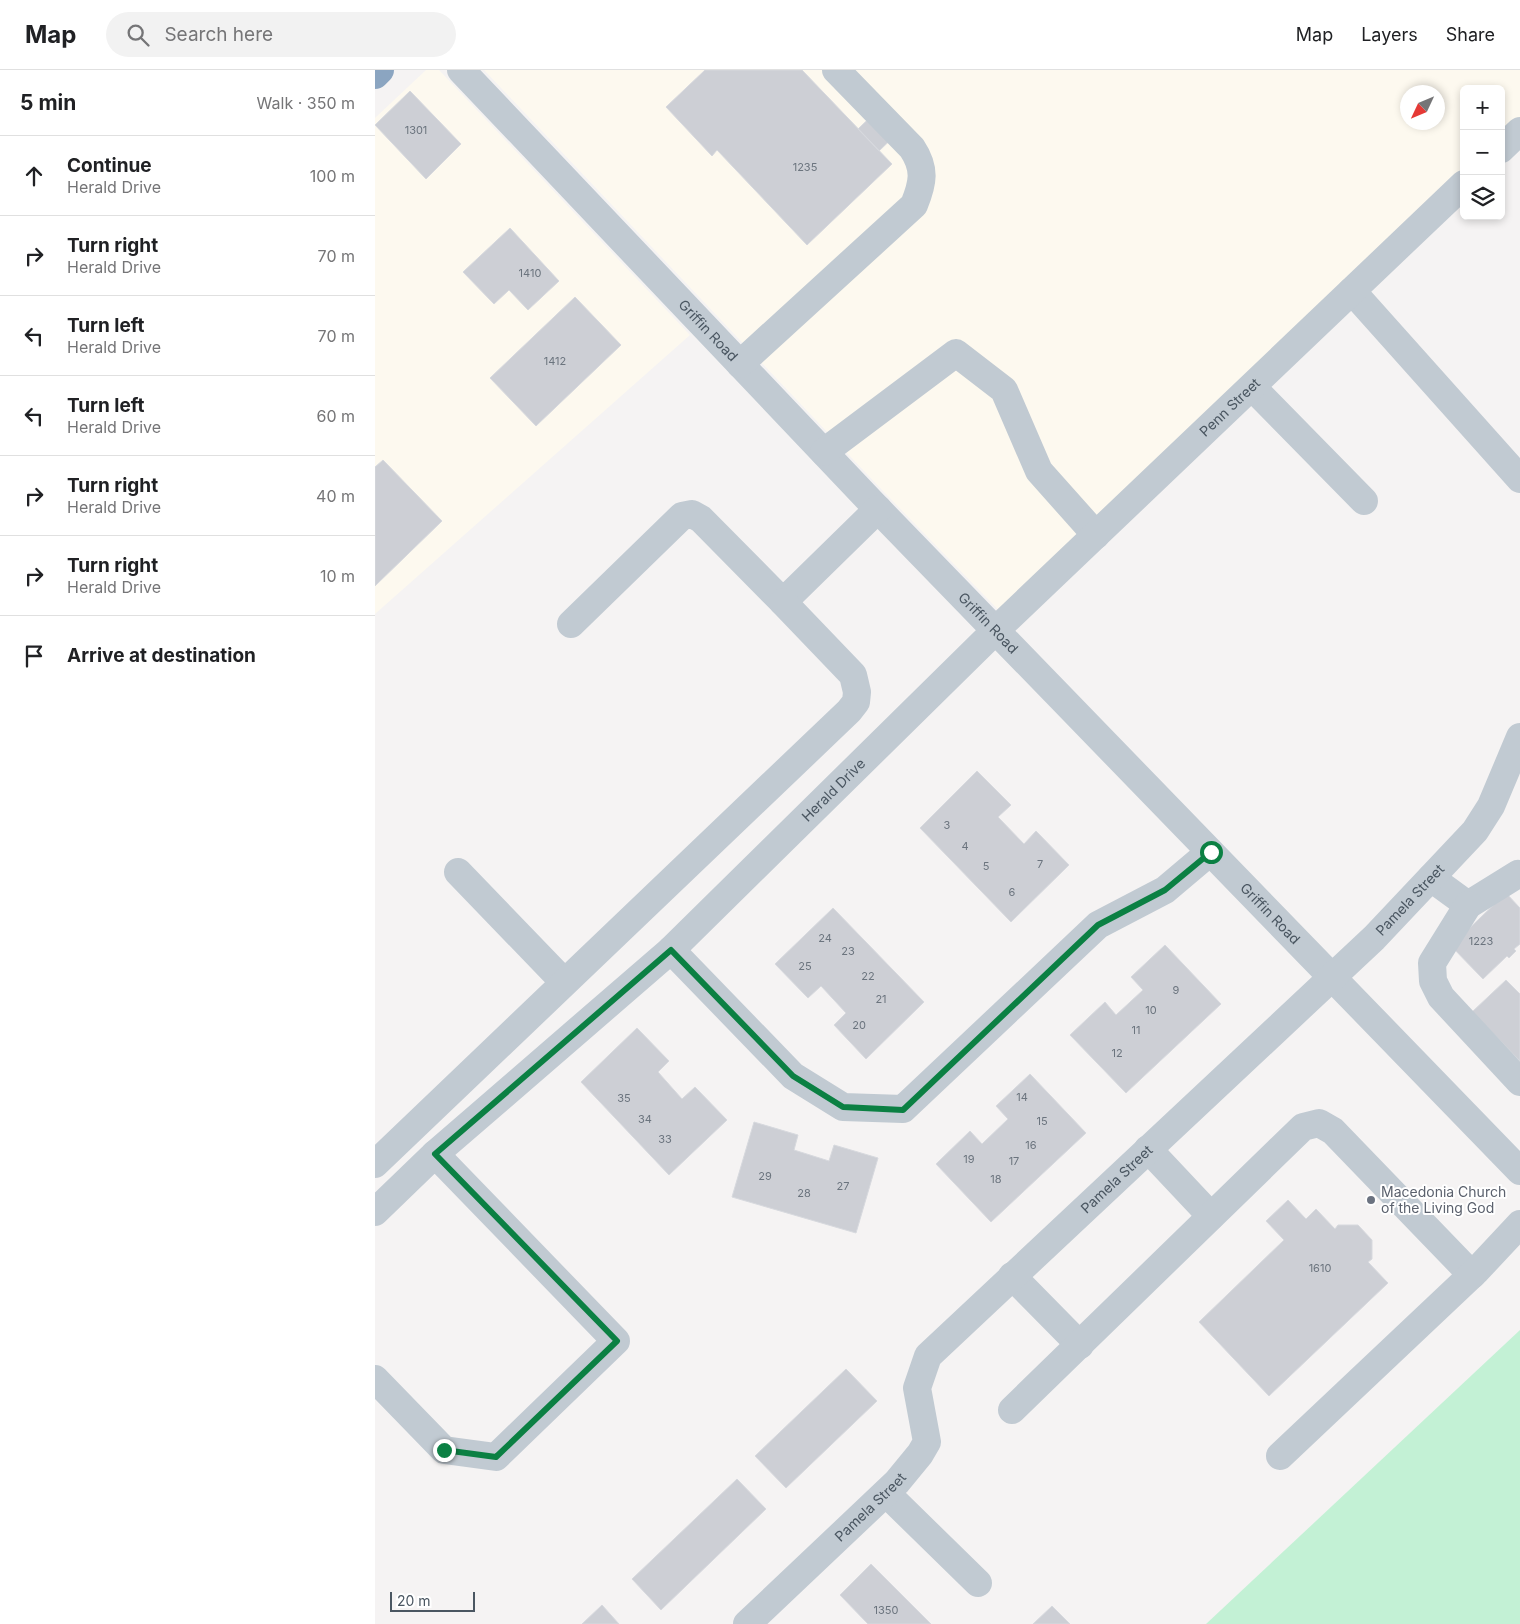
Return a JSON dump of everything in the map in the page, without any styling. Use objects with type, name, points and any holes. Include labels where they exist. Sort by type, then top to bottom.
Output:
[{"type":"highway","points":[[375,75],[380,70]]},
{"type":"street","name":"Griffin Road","points":[[461,70],[823,452],[1520,1171]]},
{"type":"street","points":[[740,364],[914,205],[922,182],[920,162],[912,148],[836,70]]},
{"type":"street","points":[[1505,145],[1520,131]]},
{"type":"street","name":"Penn Street","points":[[996,630],[1460,188]]},
{"type":"street","points":[[1352,291],[1520,479]]},
{"type":"street","points":[[823,452],[956,353],[1004,390],[1039,471],[1096,535]]},
{"type":"street","points":[[1251,387],[1364,502]]},
{"type":"street","points":[[783,602],[878,509]]},
{"type":"street","points":[[375,1164],[849,711],[856,702],[857,692],[853,675],[701,519],[692,514],[682,516],[571,624]]},
{"type":"street","name":"Herald Drive","points":[[375,1212],[435,1154],[671,950],[996,630]]},
{"type":"street","name":"Pamela Street","points":[[747,1624],[886,1493],[920,1454],[927,1442],[917,1388],[927,1356],[1373,938],[1431,878],[1475,831],[1491,806],[1520,737]]},
{"type":"street","points":[[671,950],[793,1076],[843,1107],[903,1110],[1098,925],[1165,890],[1211,852]]},
{"type":"street","points":[[458,872],[564,982]]},
{"type":"street","points":[[1520,875],[1518,874],[1468,905],[1432,962],[1433,981],[1441,997],[1520,1082]]},
{"type":"street","points":[[1431,878],[1468,905]]},
{"type":"street","points":[[1012,1410],[1303,1127],[1319,1123],[1333,1131],[1472,1275]]},
{"type":"street","points":[[1148,1149],[1211,1216]]},
{"type":"street","points":[[375,1379],[444,1450],[496,1457],[617,1341],[435,1154]]},
{"type":"street","points":[[1280,1456],[1472,1275],[1520,1224]]},
{"type":"street","points":[[1013,1276],[1079,1345]]},
{"type":"street","points":[[886,1493],[978,1583]]},
{"type":"shaded area","points":[[426,70],[439,70],[690,335],[375,614],[375,118]]},
{"type":"shaded area","points":[[484,70],[1520,70],[1520,132],[1505,146],[1505,85],[1460,85],[1460,191],[1015,627],[883,491]]},
{"type":"green space","points":[[1520,1330],[1520,1624],[1206,1624]]},
{"type":"building","points":[[705,70],[802,70],[892,164],[807,245],[717,150],[712,156],[666,107]]},
{"type":"building","points":[[410,91],[461,144],[426,179],[375,125]]},
{"type":"building","points":[[884,104],[905,126],[879,151],[858,129]]},
{"type":"building","points":[[510,228],[559,281],[528,310],[509,290],[494,304],[463,272]]},
{"type":"building","points":[[575,297],[621,345],[536,426],[490,378]]},
{"type":"building","points":[[383,460],[442,521],[375,586],[375,467]]},
{"type":"building","points":[[977,771],[1011,805],[998,817],[1024,844],[1036,831],[1069,865],[1011,922],[920,828]]},
{"type":"building","points":[[1506,893],[1520,908],[1520,944],[1514,949],[1516,951],[1509,958],[1507,956],[1483,979],[1451,946]]},
{"type":"building","points":[[833,908],[924,1002],[866,1059],[834,1025],[846,1013],[821,986],[808,998],[775,964]]},
{"type":"building","points":[[1165,945],[1221,1004],[1126,1093],[1070,1035],[1105,1002],[1116,1015],[1143,990],[1131,977]]},
{"type":"building","points":[[1506,980],[1520,994],[1520,1061],[1472,1012]]},
{"type":"building","points":[[637,1028],[669,1061],[658,1072],[682,1099],[695,1087],[727,1120],[669,1175],[581,1082]]},
{"type":"building","points":[[1030,1074],[1086,1133],[991,1222],[936,1164],[970,1131],[982,1144],[1008,1119],[996,1106]]},
{"type":"building","points":[[754,1122],[798,1135],[794,1150],[829,1161],[834,1145],[878,1158],[856,1233],[732,1197]]},
{"type":"building","points":[[1288,1200],[1306,1219],[1316,1209],[1335,1229],[1338,1225],[1358,1225],[1372,1240],[1372,1259],[1368,1262],[1388,1283],[1269,1396],[1199,1322],[1284,1240],[1266,1221]]},
{"type":"building","points":[[846,1369],[877,1401],[786,1488],[755,1456]]},
{"type":"building","points":[[737,1479],[766,1509],[661,1610],[632,1579]]},
{"type":"building","points":[[871,1564],[931,1624],[868,1624],[840,1595]]},
{"type":"building","points":[[602,1605],[619,1624],[582,1624]]},
{"type":"building","points":[[1052,1606],[1070,1624],[1033,1624]]},
{"type":"place","name":"Macedonia Church of the Living God","points":[[1371,1200]]},
{"type":"route","points":[[444,1450],[496,1457],[617,1341],[435,1154],[671,950],[793,1076],[843,1107],[903,1110],[1098,925],[1165,890],[1211,852]]}]
